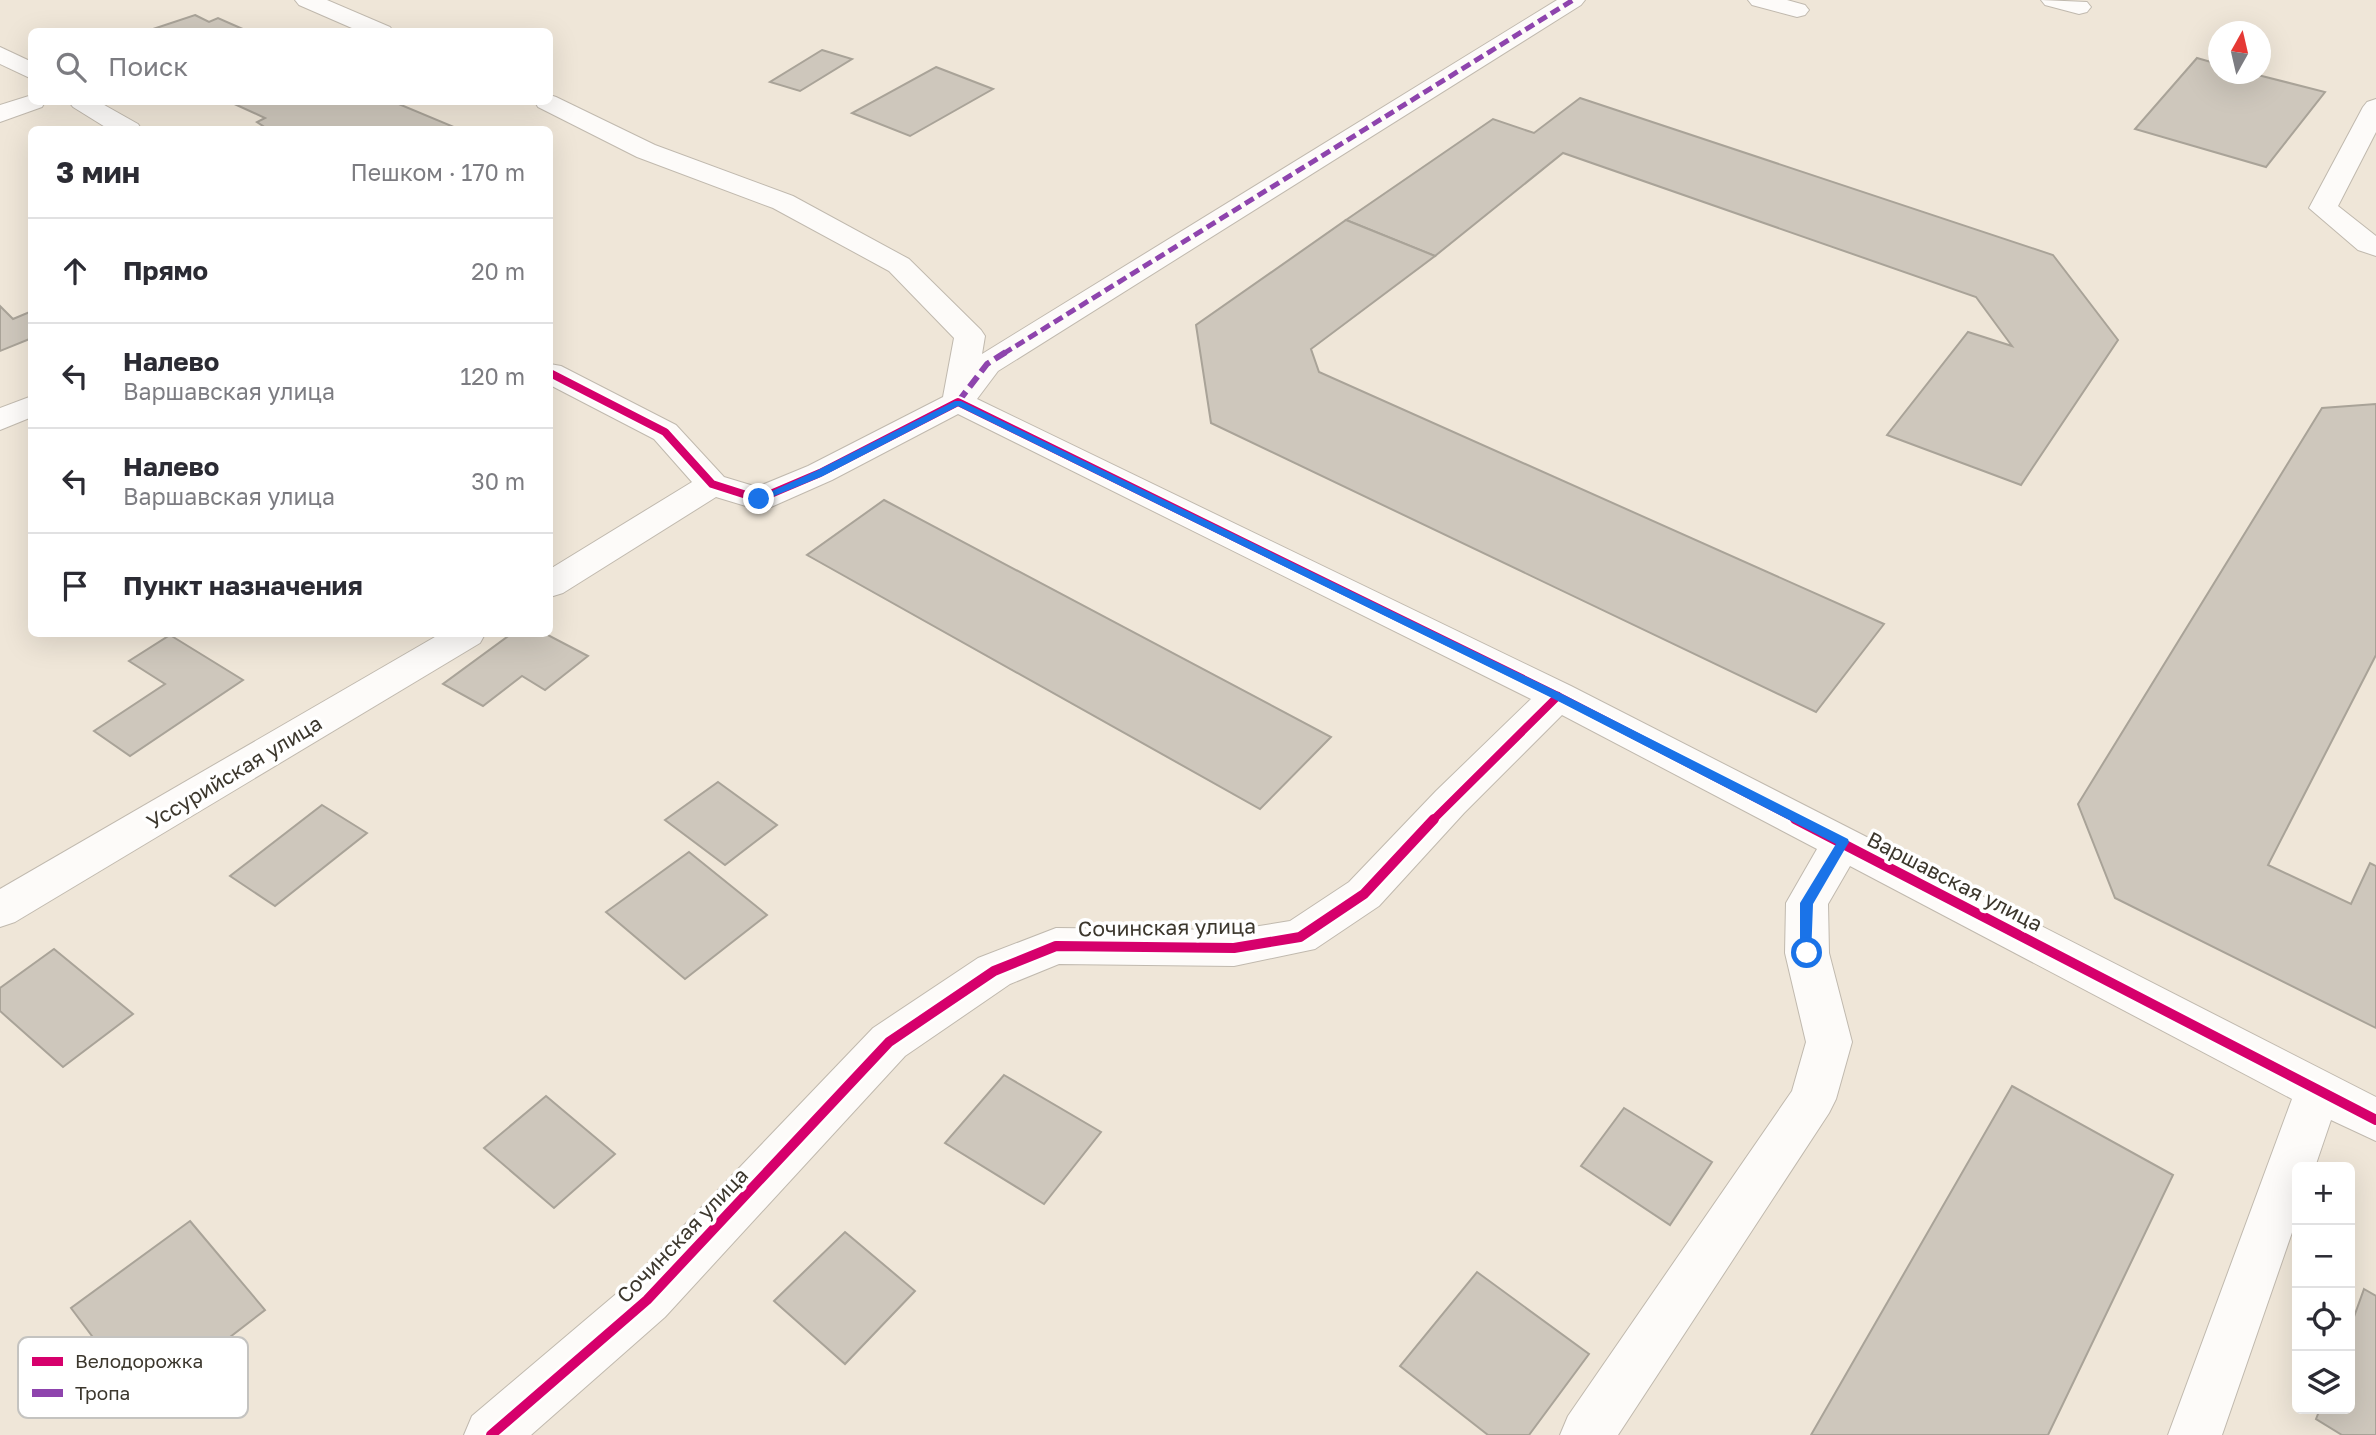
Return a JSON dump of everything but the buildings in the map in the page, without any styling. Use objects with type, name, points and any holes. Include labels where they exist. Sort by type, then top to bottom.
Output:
[{"type":"street","points":[[307,0],[373,28]]},
{"type":"street","points":[[553,375],[665,432],[712,484],[759,499],[820,473],[958,402],[987,364],[1573,0]]},
{"type":"street","points":[[1760,0],[1797,10]]},
{"type":"street","points":[[2053,0],[2079,7]]},
{"type":"street","points":[[0,54],[28,70]]},
{"type":"street","points":[[0,114],[28,104]]},
{"type":"street","points":[[87,105],[122,126]]},
{"type":"street","points":[[553,105],[646,152],[783,202],[899,265],[970,336],[958,402]]},
{"type":"street","points":[[2376,107],[2323,208],[2368,244],[2376,247]]},
{"type":"street","name":"Варшавская улица","points":[[958,402],[1558,696],[2376,1120]]},
{"type":"street","points":[[0,420],[28,407]]},
{"type":"street","points":[[553,583],[712,484]]},
{"type":"street","name":"Уссурийская улица","points":[[0,910],[462,637]]},
{"type":"street","name":"Сочинская улица","points":[[491,1435],[647,1300],[890,1042],[994,971],[1056,946],[1234,948],[1300,937],[1364,894],[1450,802],[1558,696]]},
{"type":"street","points":[[1587,1435],[1813,1099],[1829,1042],[1807,953],[1807,903],[1843,842]]},
{"type":"street","points":[[2207,1430],[2319,1089]]},
{"type":"marked path","points":[[958,402],[987,364],[1573,0]]},
{"type":"cycle path","points":[[553,375],[665,432],[712,484],[759,499],[820,473],[958,402],[1558,696],[2376,1120]]},
{"type":"cycle path","points":[[491,1435],[647,1300],[889,1042],[994,971],[1056,946],[1234,948],[1300,937],[1364,894],[1450,802],[1558,696]]},
{"type":"route","points":[[759,499],[820,473],[958,402],[1558,696],[1843,842],[1807,903],[1807,953]]}]
